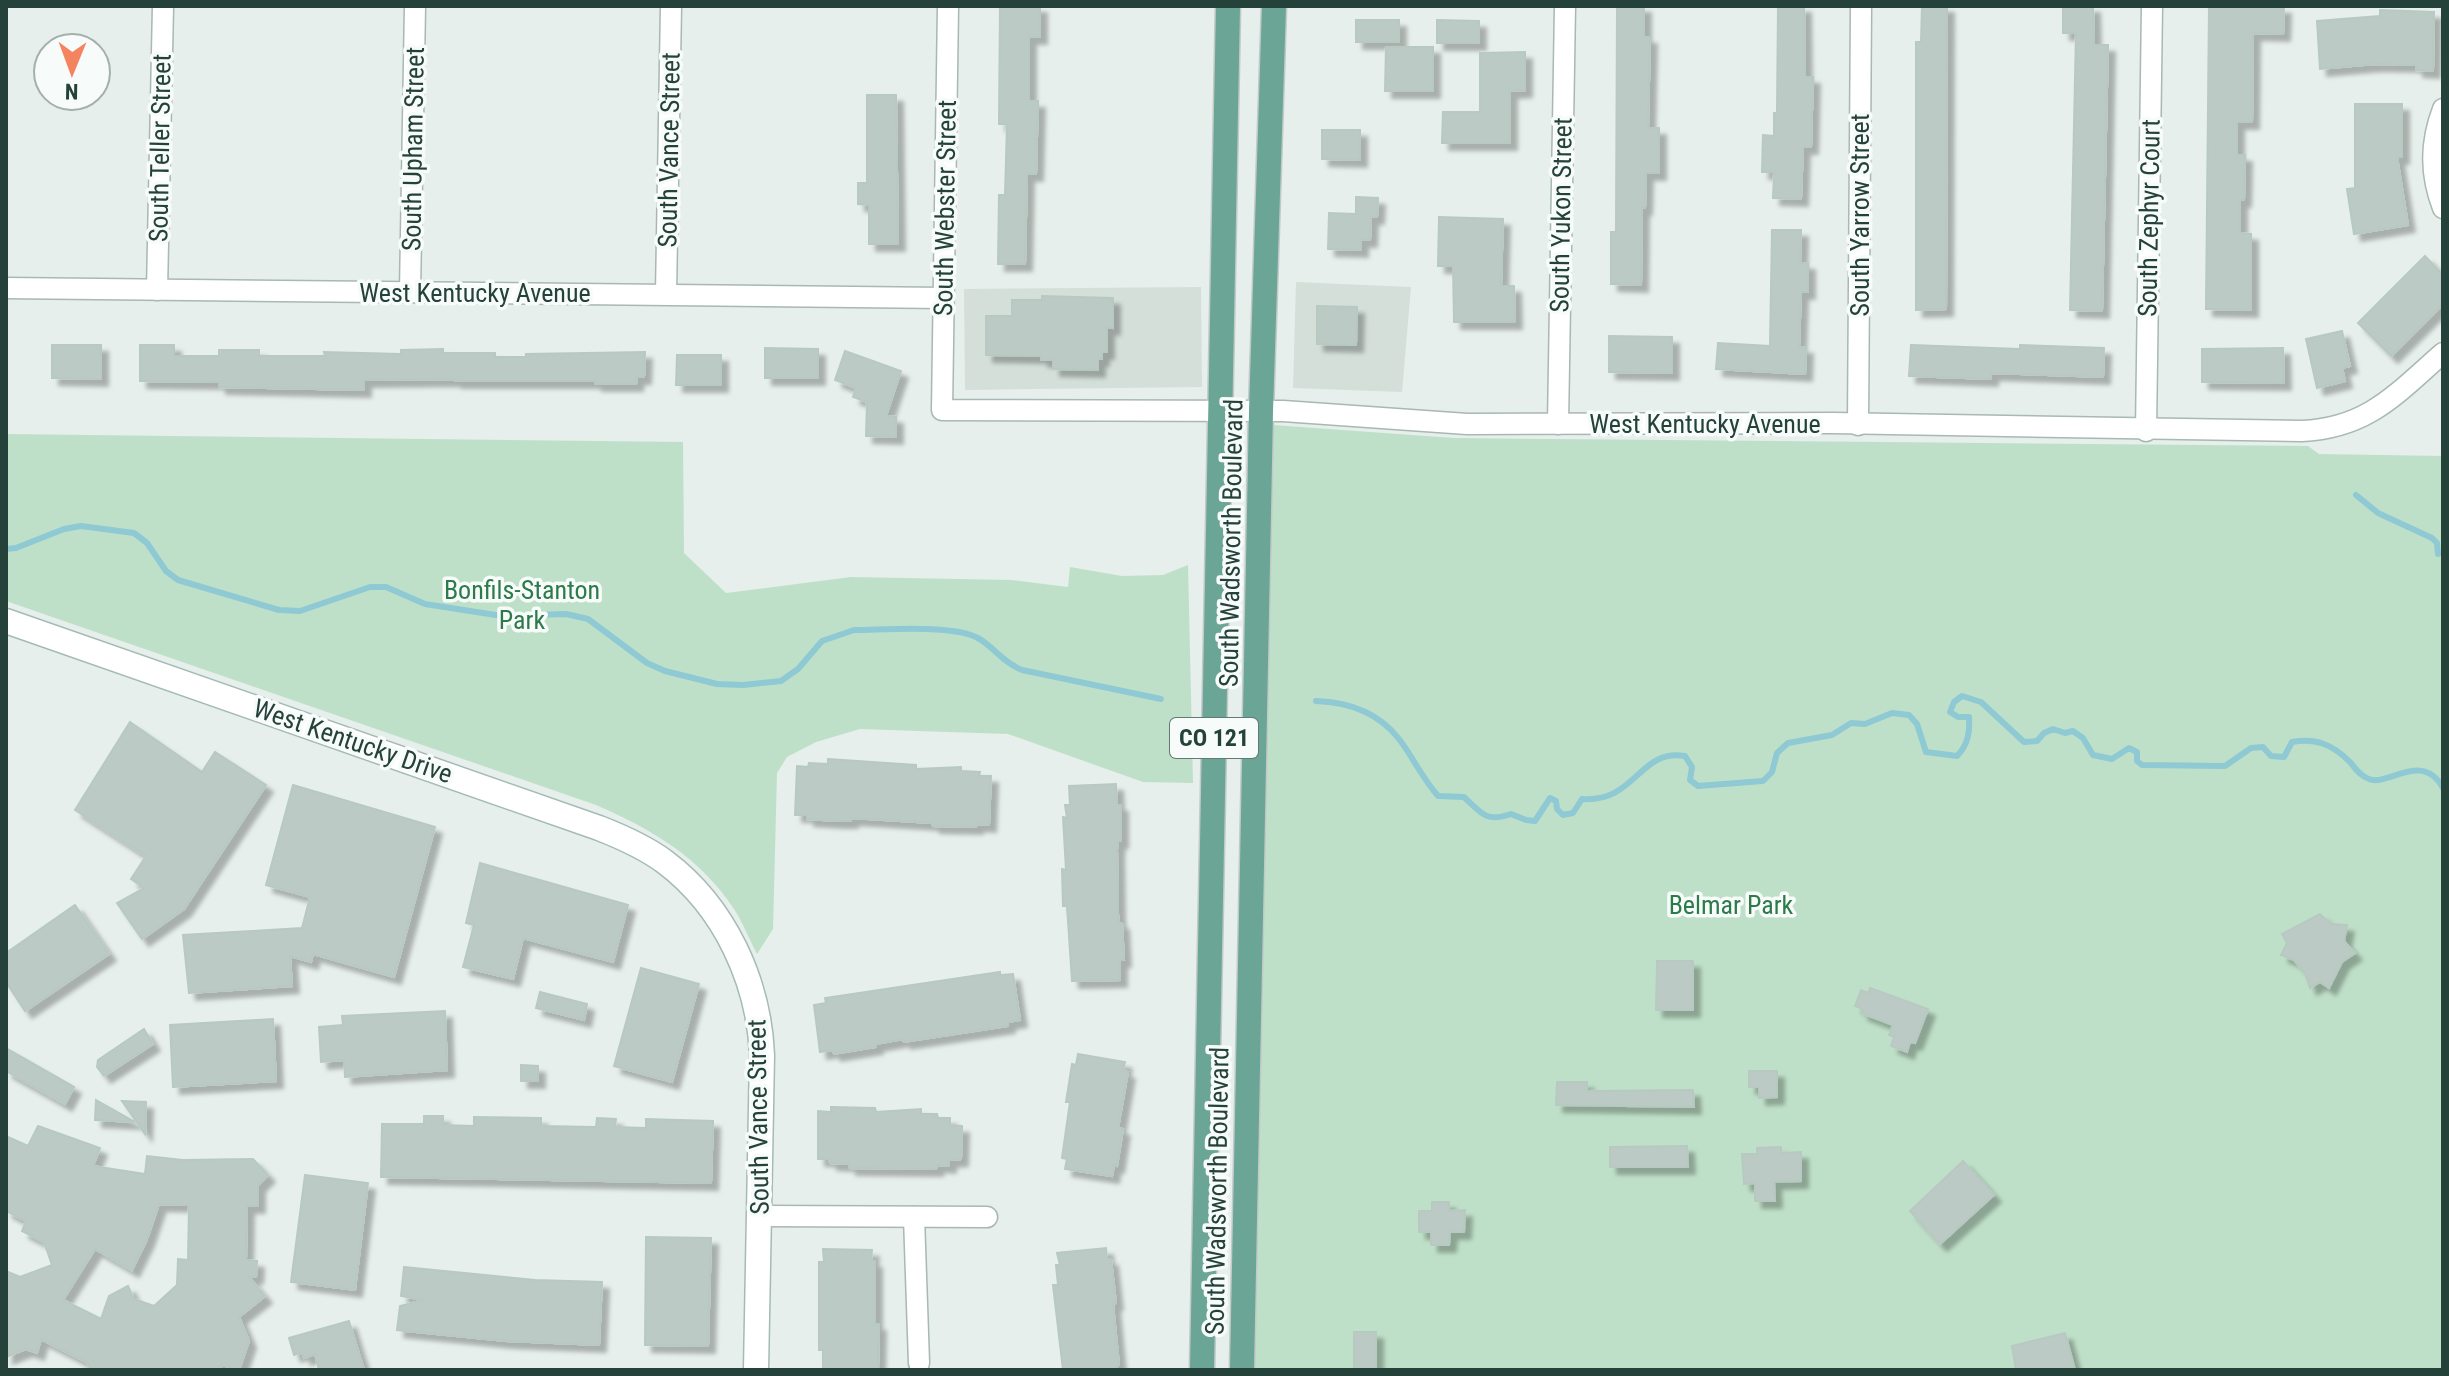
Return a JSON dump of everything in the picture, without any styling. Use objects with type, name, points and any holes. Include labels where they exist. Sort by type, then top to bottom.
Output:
[{"type":"main road","name":"South Wadsworth Boulevard","points":[[1202,1370],[1228,6]]},
{"type":"main road","name":"South Wadsworth Boulevard","points":[[1242,1370],[1261,411],[1274,6]]},
{"type":"street","name":"South Teller Street","points":[[157,290],[163,6]]},
{"type":"street","name":"South Upham Street","points":[[410,292],[415,6]]},
{"type":"street","name":"South Vance Street","points":[[666,294],[671,6]]},
{"type":"street","name":"South Webster Street","points":[[942,410],[948,6]]},
{"type":"street","name":"South Yukon Street","points":[[1558,424],[1565,6]]},
{"type":"street","name":"South Yarrow Street","points":[[1858,425],[1861,6]]},
{"type":"street","name":"South Zephyr Court","points":[[2146,431],[2152,6]]},
{"type":"street","points":[[2443,109],[2432,154],[2435,182],[2443,208]]},
{"type":"street","name":"West Kentucky Avenue","points":[[6,288],[944,298]]},
{"type":"street","name":"West Kentucky Avenue","points":[[942,410],[1261,411],[1334,413],[1467,424],[2302,431],[2340,427],[2374,411],[2443,353]]},
{"type":"street","name":"West Kentucky Drive","points":[[6,621],[575,818],[652,853],[689,883]]},
{"type":"street","name":"South Vance Street","points":[[689,883],[716,917],[740,957],[759,1017],[762,1055],[756,1370]]},
{"type":"street","points":[[759,1216],[987,1217]]},
{"type":"street","points":[[914,1217],[919,1363]]},
{"type":"shaded area","points":[[1296,282],[1411,287],[1402,392],[1293,388]]},
{"type":"shaded area","points":[[1201,287],[1202,387],[965,390],[964,289]]},
{"type":"green space","name":"Belmar Park","points":[[1273,425],[1454,438],[2308,446],[2319,454],[2443,456],[2443,1370],[1255,1370]]},
{"type":"green space","name":"Bonfils-Stanton Park","points":[[6,434],[683,442],[684,553],[726,593],[851,577],[1011,580],[1068,587],[1070,567],[1122,576],[1163,575],[1188,565],[1193,783],[1143,782],[1008,734],[860,729],[816,742],[787,757],[777,773],[773,929],[757,954],[734,909],[706,874],[673,846],[616,814],[6,601]]},
{"type":"building","points":[[1000,6],[1040,6],[1040,37],[1029,37],[1029,101],[1038,101],[1036,174],[1027,174],[1025,264],[998,264],[999,195],[1005,195],[1007,124],[999,124]]},
{"type":"building","points":[[1617,6],[1644,6],[1644,37],[1650,37],[1648,128],[1659,128],[1659,173],[1646,173],[1645,208],[1642,208],[1641,285],[1611,284],[1611,232],[1616,232]]},
{"type":"building","points":[[1778,6],[1804,6],[1805,77],[1813,77],[1811,147],[1803,147],[1801,199],[1773,198],[1774,172],[1762,172],[1763,135],[1774,136],[1774,113],[1777,113]]},
{"type":"building","points":[[1922,6],[1947,6],[1946,309],[1916,310],[1916,42],[1921,42]]},
{"type":"building","points":[[2063,6],[2093,6],[2094,45],[2108,45],[2102,311],[2070,310],[2076,33],[2063,33]]},
{"type":"building","points":[[2209,6],[2284,7],[2283,34],[2253,33],[2252,122],[2237,122],[2237,155],[2245,155],[2240,233],[2251,234],[2251,310],[2206,309]]},
{"type":"building","points":[[2380,10],[2434,12],[2433,71],[2416,70],[2416,65],[2375,64],[2320,69],[2317,21],[2380,16]]},
{"type":"building","points":[[1356,20],[1399,20],[1399,42],[1356,42]]},
{"type":"building","points":[[1437,20],[1479,21],[1479,43],[1437,43]]},
{"type":"building","points":[[1386,47],[1433,47],[1433,91],[1385,91]]},
{"type":"building","points":[[1525,52],[1525,90],[1510,91],[1510,143],[1442,143],[1443,112],[1480,112],[1480,53]]},
{"type":"building","points":[[867,95],[896,95],[898,244],[869,244],[869,205],[858,204],[858,183],[867,183]]},
{"type":"building","points":[[2355,104],[2402,104],[2402,157],[2397,157],[2408,225],[2354,234],[2347,189],[2355,188]]},
{"type":"building","points":[[1322,130],[1360,130],[1360,160],[1322,159]]},
{"type":"building","points":[[1356,197],[1378,198],[1377,217],[1371,217],[1370,240],[1361,240],[1361,250],[1328,249],[1329,213],[1356,214]]},
{"type":"building","points":[[1439,217],[1503,219],[1501,286],[1514,286],[1515,322],[1454,322],[1453,266],[1438,266]]},
{"type":"building","points":[[1772,230],[1801,230],[1800,263],[1808,263],[1808,292],[1801,292],[1799,347],[1806,347],[1805,374],[1716,369],[1718,343],[1770,346]]},
{"type":"building","points":[[2425,256],[2443,275],[2443,304],[2391,356],[2358,323]]},
{"type":"building","points":[[1042,296],[1113,298],[1113,328],[1107,327],[1107,352],[1102,352],[1102,359],[1098,359],[1098,370],[1053,369],[1053,360],[1041,360],[1041,356],[986,355],[986,316],[1012,316],[1012,300],[1042,300]]},
{"type":"building","points":[[1317,306],[1357,307],[1356,345],[1317,344]]},
{"type":"building","points":[[2342,331],[2350,366],[2342,368],[2345,381],[2317,388],[2306,339]]},
{"type":"building","points":[[1609,336],[1672,337],[1672,373],[1609,372]]},
{"type":"building","points":[[52,345],[101,345],[101,379],[52,378]]},
{"type":"building","points":[[140,345],[174,345],[174,356],[219,356],[219,350],[259,350],[259,356],[325,356],[324,352],[401,354],[401,350],[443,349],[443,353],[495,353],[495,357],[645,352],[644,377],[637,377],[636,384],[364,380],[364,390],[219,387],[219,382],[140,381]]},
{"type":"building","points":[[1911,345],[2104,348],[2103,377],[1991,373],[1991,379],[1909,376]]},
{"type":"building","points":[[765,348],[818,349],[818,378],[765,378]]},
{"type":"building","points":[[2283,348],[2284,383],[2202,382],[2202,349]]},
{"type":"building","points":[[845,351],[901,371],[886,416],[896,417],[896,437],[866,436],[867,402],[853,397],[856,388],[835,380]]},
{"type":"building","points":[[677,355],[721,355],[721,385],[676,385]]},
{"type":"building","points":[[130,722],[202,772],[215,752],[266,785],[184,909],[142,939],[117,903],[144,888],[131,879],[146,856],[75,810]]},
{"type":"building","points":[[828,759],[916,765],[916,769],[961,767],[961,771],[991,776],[989,825],[933,826],[932,823],[851,818],[851,821],[807,819],[807,815],[795,815],[797,766],[828,764]]},
{"type":"building","points":[[1116,784],[1117,805],[1121,805],[1121,841],[1118,841],[1117,850],[1118,914],[1119,923],[1122,923],[1124,960],[1120,960],[1120,980],[1072,981],[1062,869],[1066,870],[1063,817],[1067,818],[1065,805],[1070,805],[1069,786]]},
{"type":"building","points":[[293,785],[435,827],[394,977],[313,954],[311,962],[290,956],[292,986],[189,993],[183,935],[302,928],[310,897],[266,885]]},
{"type":"building","points":[[480,863],[628,905],[613,962],[523,938],[513,979],[463,967],[474,925],[466,923]]},
{"type":"building","points":[[75,905],[109,954],[25,1011],[6,982],[6,953]]},
{"type":"building","points":[[2320,914],[2331,924],[2347,925],[2344,941],[2355,953],[2342,962],[2329,988],[2320,982],[2310,988],[2305,973],[2294,960],[2281,955],[2287,943],[2282,934]]},
{"type":"building","points":[[1657,961],[1693,961],[1693,1010],[1656,1010]]},
{"type":"building","points":[[641,968],[699,984],[672,1082],[614,1066]]},
{"type":"building","points":[[1000,972],[1000,975],[1013,974],[1020,1020],[1008,1022],[1008,1026],[904,1042],[903,1039],[834,1054],[832,1050],[820,1052],[814,1005],[826,1003],[825,998]]},
{"type":"building","points":[[1870,988],[1928,1009],[1915,1043],[1910,1042],[1907,1052],[1891,1046],[1894,1037],[1889,1035],[1893,1025],[1861,1013],[1863,1009],[1855,1006],[1861,990],[1868,993]]},
{"type":"building","points":[[540,992],[587,1004],[584,1020],[536,1008]]},
{"type":"building","points":[[445,1011],[447,1070],[345,1077],[344,1060],[321,1062],[319,1027],[343,1025],[342,1016]]},
{"type":"building","points":[[273,1019],[276,1081],[173,1087],[170,1025]]},
{"type":"building","points":[[144,1029],[153,1044],[104,1076],[97,1067],[98,1060]]},
{"type":"building","points":[[6,1048],[74,1087],[65,1104],[6,1071]]},
{"type":"building","points":[[1078,1054],[1125,1062],[1123,1071],[1128,1072],[1118,1128],[1123,1129],[1117,1166],[1114,1165],[1112,1176],[1065,1169],[1067,1159],[1062,1158],[1070,1102],[1066,1102],[1072,1064],[1076,1065]]},
{"type":"building","points":[[521,1065],[538,1066],[538,1081],[521,1081]]},
{"type":"building","points":[[1749,1071],[1777,1071],[1777,1097],[1759,1098],[1759,1087],[1749,1087]]},
{"type":"building","points":[[1557,1082],[1587,1082],[1587,1091],[1693,1090],[1694,1107],[1556,1105]]},
{"type":"building","points":[[96,1100],[135,1122],[95,1120]]},
{"type":"building","points":[[122,1101],[146,1102],[145,1134]]},
{"type":"building","points":[[831,1107],[875,1108],[876,1112],[921,1109],[921,1114],[950,1118],[950,1126],[962,1126],[961,1159],[949,1160],[949,1166],[937,1165],[936,1169],[849,1168],[849,1164],[818,1159],[818,1111],[831,1112]]},
{"type":"building","points":[[424,1116],[443,1116],[443,1125],[474,1126],[474,1117],[541,1118],[541,1126],[596,1127],[597,1118],[616,1119],[615,1127],[646,1128],[646,1119],[713,1121],[711,1183],[381,1177],[382,1124],[424,1124]]},
{"type":"building","points":[[38,1126],[100,1148],[93,1166],[145,1174],[147,1156],[183,1160],[253,1159],[268,1175],[258,1185],[258,1206],[247,1206],[246,1260],[257,1261],[256,1277],[248,1276],[265,1296],[239,1317],[249,1341],[239,1370],[222,1365],[221,1370],[91,1370],[87,1362],[41,1339],[37,1353],[26,1349],[6,1357],[6,1271],[20,1277],[52,1265],[44,1242],[22,1231],[26,1221],[6,1211],[6,1136],[28,1146]],"holes":[[[159,1204],[189,1205],[188,1260],[178,1259],[177,1285],[154,1306],[134,1299],[128,1286],[109,1296],[101,1319],[63,1300],[95,1249],[132,1270]]]},
{"type":"building","points":[[1687,1146],[1688,1167],[1610,1167],[1610,1147]]},
{"type":"building","points":[[1781,1147],[1781,1153],[1801,1152],[1801,1181],[1774,1182],[1775,1201],[1755,1201],[1755,1183],[1744,1184],[1742,1154],[1757,1154],[1757,1148]]},
{"type":"building","points":[[1963,1161],[1994,1195],[1940,1244],[1910,1211]]},
{"type":"building","points":[[305,1175],[368,1183],[355,1290],[291,1282]]},
{"type":"building","points":[[1432,1202],[1449,1202],[1449,1211],[1465,1210],[1464,1232],[1450,1232],[1449,1245],[1431,1245],[1431,1232],[1419,1232],[1419,1211],[1432,1211]]},
{"type":"building","points":[[646,1237],[711,1238],[708,1346],[645,1345]]},
{"type":"building","points":[[1106,1248],[1107,1259],[1111,1259],[1116,1303],[1113,1304],[1119,1365],[1116,1370],[1063,1370],[1053,1285],[1058,1285],[1056,1265],[1060,1265],[1057,1253]]},
{"type":"building","points":[[823,1249],[872,1250],[871,1261],[875,1261],[875,1324],[879,1324],[878,1369],[823,1369],[823,1350],[819,1350],[819,1262],[824,1262]]},
{"type":"building","points":[[404,1267],[535,1280],[602,1282],[599,1345],[506,1341],[397,1330],[400,1306],[424,1300],[401,1296]]},
{"type":"building","points":[[349,1321],[364,1370],[319,1370],[315,1354],[304,1358],[302,1352],[294,1355],[289,1338]]},
{"type":"building","points":[[1354,1332],[1376,1332],[1376,1370],[1354,1370]]},
{"type":"building","points":[[2065,1333],[2075,1370],[2016,1370],[2012,1346]]},
{"type":"waterway","points":[[2356,495],[2378,513],[2432,538],[2437,543],[2438,554]]},
{"type":"waterway","points":[[6,549],[81,526],[134,533],[147,543],[166,571],[178,580],[279,610],[300,611],[370,587],[386,587],[425,604],[502,616],[566,614],[588,619],[647,663],[665,671],[717,684],[781,681],[798,669],[822,641],[854,630],[936,629],[978,638],[1022,670],[1161,699]]},
{"type":"waterway","points":[[1316,701],[1351,706],[1382,722],[1399,739],[1438,796],[1464,797],[1490,817],[1511,814],[1535,821],[1550,798],[1556,801],[1557,809],[1563,815],[1573,813],[1582,799],[1614,793],[1646,767],[1670,756],[1685,756],[1692,767],[1690,780],[1698,786],[1763,781],[1772,772],[1777,753],[1788,743],[1832,735],[1851,723],[1865,724],[1892,713],[1909,715],[1917,724],[1926,752],[1957,756],[1968,738],[1969,717],[1958,717],[1950,712],[1954,702],[1962,696],[1981,702],[2024,742],[2037,741],[2053,729],[2065,733],[2073,731],[2083,738],[2093,755],[2112,759],[2129,748],[2137,752],[2137,761],[2142,765],[2225,766],[2251,748],[2263,747],[2271,756],[2284,757],[2292,742],[2309,741],[2337,751],[2369,779],[2377,780],[2405,772],[2425,772],[2435,777],[2443,788]]}]
